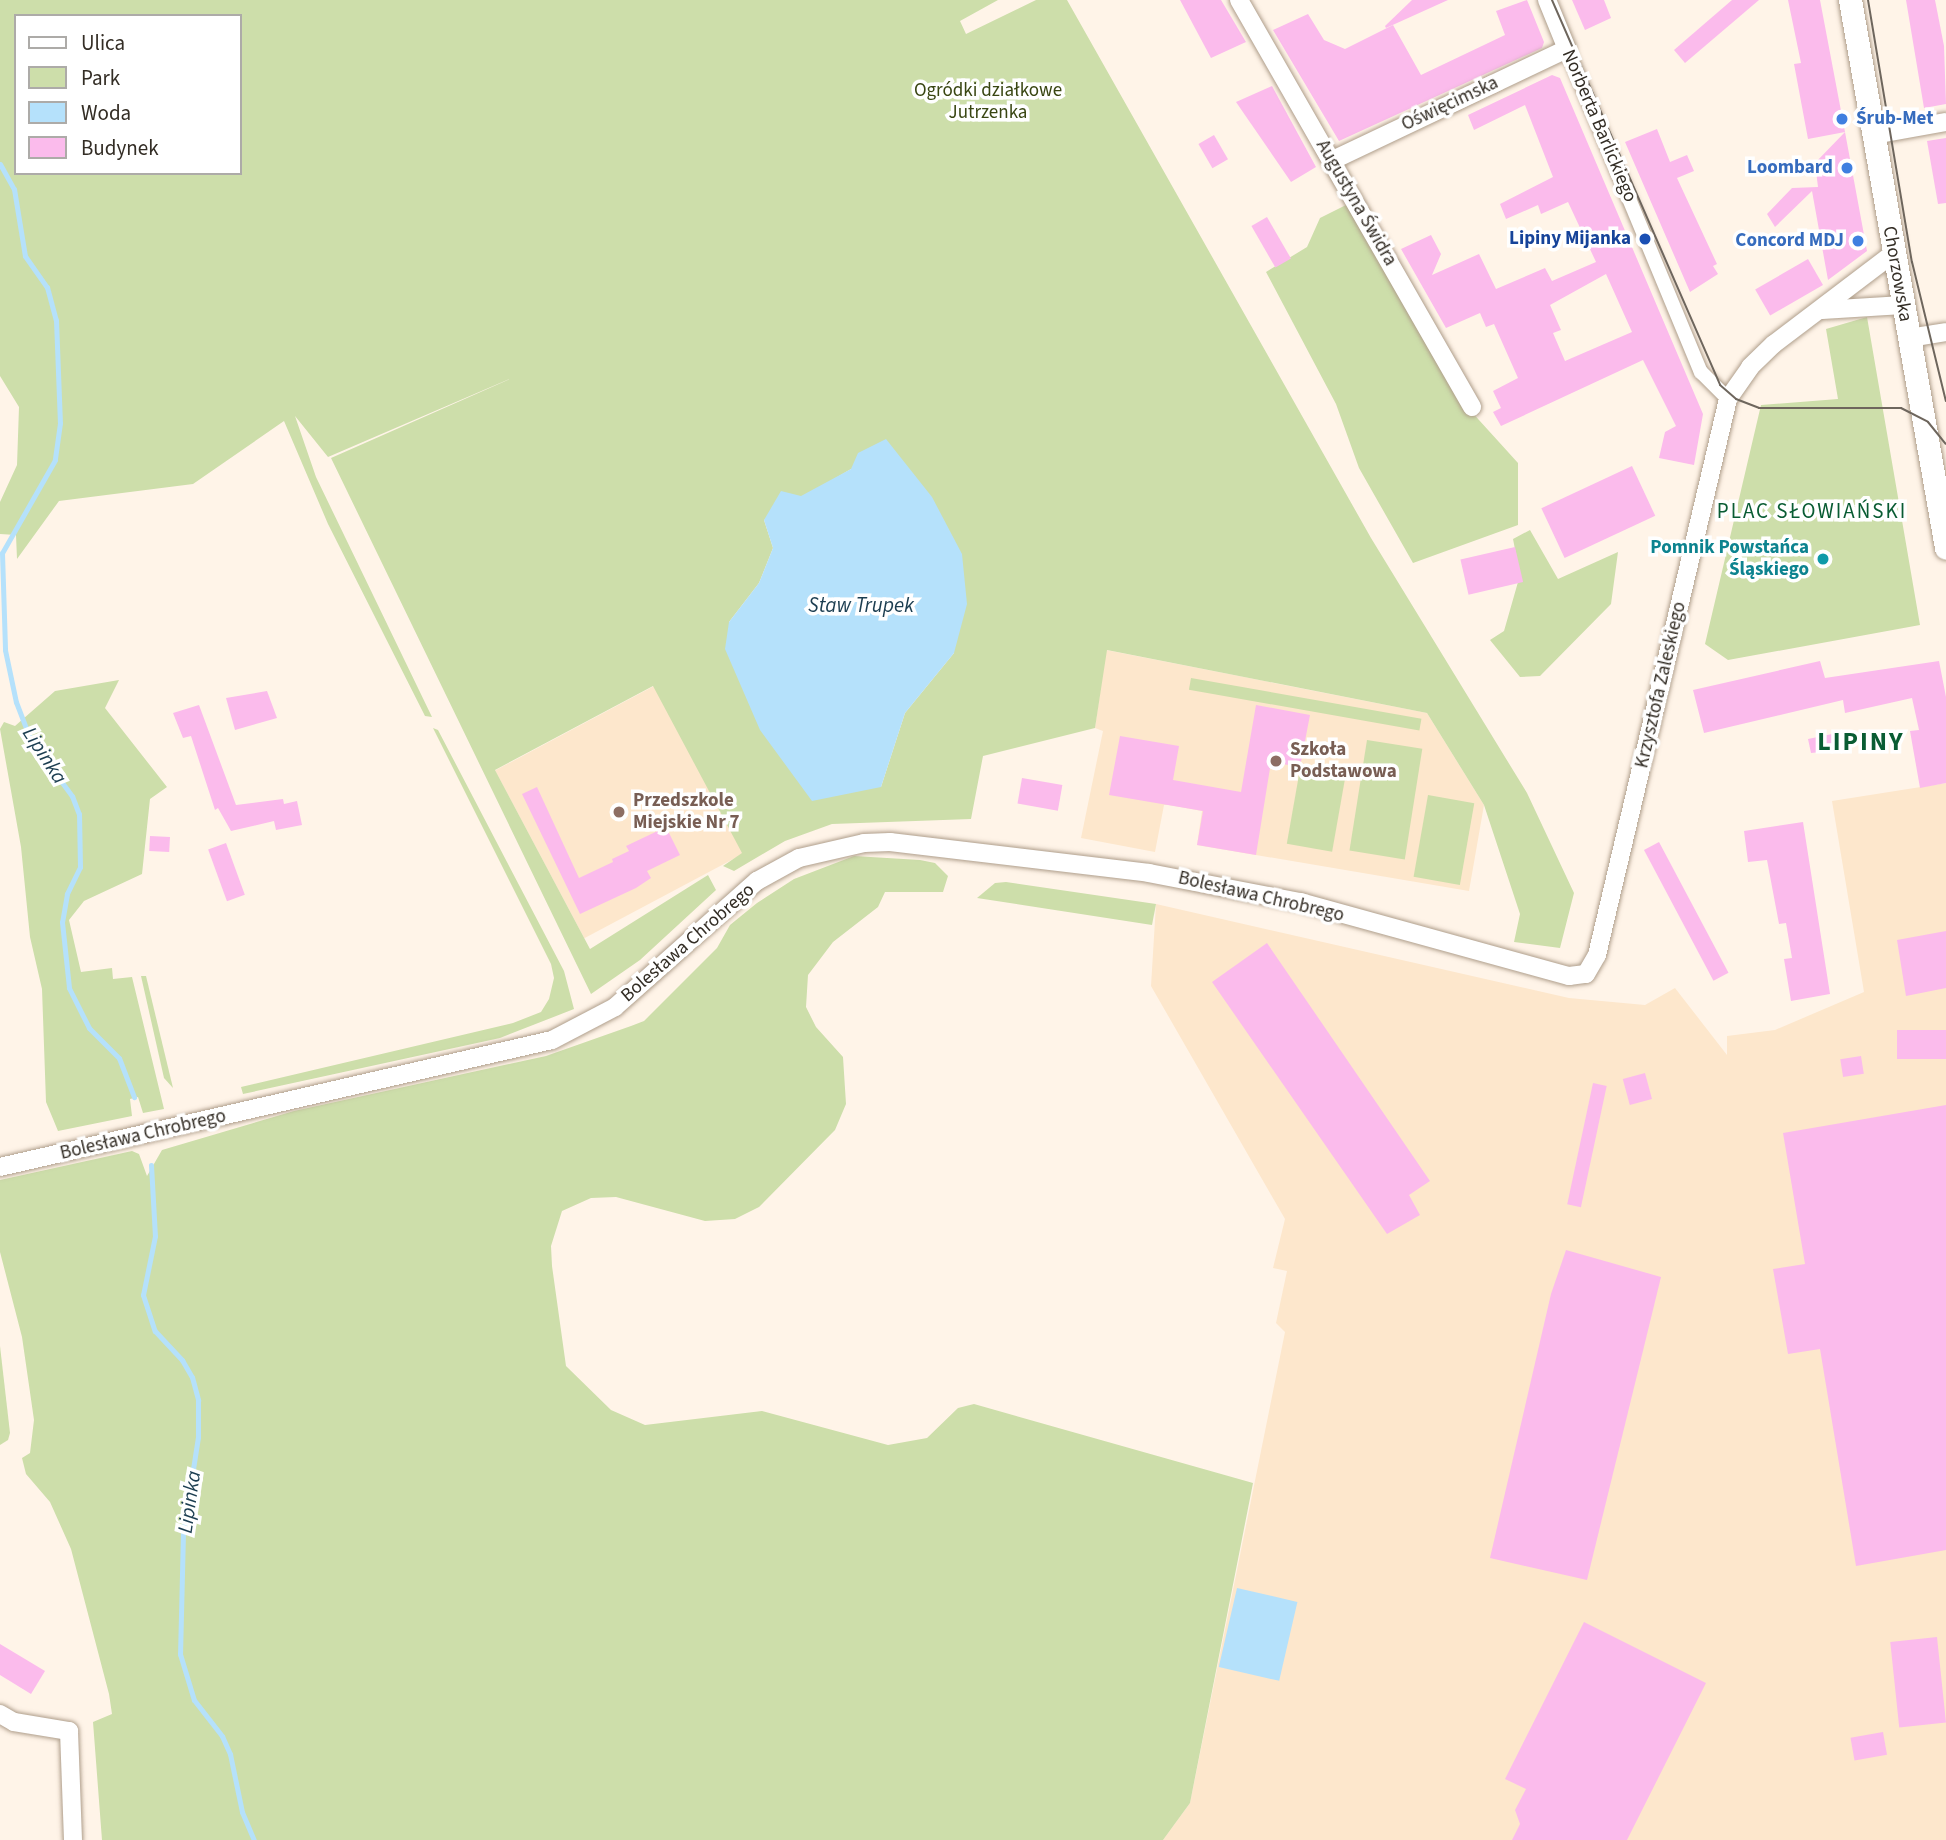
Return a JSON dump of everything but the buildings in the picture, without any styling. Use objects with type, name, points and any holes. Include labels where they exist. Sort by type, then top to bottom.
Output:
[{"type":"street","name":"Augustyna Świdra","points":[[1239,0],[1472,407]]},
{"type":"street","name":"Norberta Barlickiego","points":[[1547,0],[1701,372],[1728,399]]},
{"type":"street","name":"Chorzowska","points":[[1850,0],[1946,548]]},
{"type":"street","name":"Oświęcimska","points":[[1332,160],[1567,48]]},
{"type":"street","points":[[1873,135],[1946,122]]},
{"type":"street","name":"Krzysztofa Zaleskiego","points":[[1586,974],[1597,955],[1728,399],[1749,367],[1894,253]]},
{"type":"street","points":[[1822,310],[1903,305]]},
{"type":"street","points":[[1909,338],[1946,332]]},
{"type":"street","name":"Bolesława Chrobrego","points":[[0,1167],[552,1040],[615,1007],[757,881],[799,858],[864,843],[890,842],[1149,873],[1300,902],[1569,976],[1586,974]]},
{"type":"street","points":[[0,1713],[14,1721],[69,1731],[73,1840]]},
{"type":"shaded area","name":"Szkoła Podstawowa","points":[[1106,650],[1427,713],[1484,805],[1469,891],[1197,845],[1202,811],[1169,805],[1164,805],[1155,852],[1081,838],[1103,731],[1095,728]]},
{"type":"shaded area","name":"Przedszkole Miejskie Nr 7","points":[[654,686],[743,854],[584,938],[495,771]]},
{"type":"shaded area","points":[[1946,783],[1946,1840],[1163,1840],[1190,1803],[1285,1332],[1276,1323],[1287,1271],[1273,1268],[1285,1219],[1151,986],[1156,904],[1569,998],[1645,1005],[1675,988],[1727,1055],[1727,1036],[1775,1030],[1864,992],[1832,801]]},
{"type":"green space","name":"Ogródki działkowe Jutrzenka","points":[[0,0],[998,0],[960,21],[966,34],[1036,0],[1067,0],[1371,538],[1527,793],[1574,893],[1560,948],[1514,942],[1520,914],[1484,805],[1427,713],[1107,650],[1095,728],[983,756],[971,819],[832,824],[785,841],[734,871],[723,866],[742,853],[653,686],[495,770],[590,949],[708,875],[716,890],[640,960],[591,994],[331,458],[512,378],[328,457],[295,416],[316,477],[432,717],[425,716],[328,524],[284,421],[193,484],[59,501],[17,559],[16,535],[0,534],[0,502],[17,465],[19,407],[0,376]],"holes":[[[851,469],[954,653],[905,713],[881,787],[729,622],[759,583],[773,548],[764,520]]]},
{"type":"green space","points":[[1348,204],[1469,409],[1518,463],[1518,525],[1413,563],[1359,468],[1336,404],[1266,272],[1307,247],[1320,218]]},
{"type":"green space","points":[[1867,317],[1920,625],[1728,660],[1705,644],[1761,405],[1838,399],[1826,329]]},
{"type":"green space","points":[[1530,530],[1558,579],[1618,552],[1611,604],[1540,676],[1520,677],[1490,640],[1504,631],[1520,575],[1513,539]]},
{"type":"green space","points":[[1191,678],[1421,719],[1419,730],[1189,690]]},
{"type":"green space","points":[[119,680],[105,708],[167,787],[150,799],[142,874],[84,901],[69,920],[81,972],[112,968],[113,979],[132,977],[164,1109],[143,1113],[138,1097],[130,1099],[132,1116],[58,1131],[46,1102],[42,989],[30,937],[21,847],[0,729],[4,722],[15,726],[55,691]]},
{"type":"green space","points":[[433,728],[438,730],[564,971],[574,1009],[500,1038],[243,1094],[241,1087],[513,1023],[541,1012],[549,999],[554,978],[551,964]]},
{"type":"green space","points":[[1367,740],[1422,749],[1405,859],[1349,851]]},
{"type":"green space","points":[[1300,769],[1345,777],[1332,852],[1287,844]]},
{"type":"green space","points":[[1428,795],[1474,803],[1460,885],[1414,877]]},
{"type":"green space","points":[[854,856],[935,863],[948,876],[943,892],[885,892],[878,907],[833,942],[808,975],[806,1007],[816,1027],[843,1057],[846,1104],[835,1130],[759,1207],[735,1219],[705,1221],[616,1197],[591,1198],[562,1211],[551,1246],[566,1366],[611,1410],[645,1425],[762,1411],[888,1445],[927,1438],[958,1408],[974,1404],[1253,1483],[1190,1803],[1163,1840],[102,1840],[93,1722],[112,1714],[109,1694],[71,1549],[50,1502],[26,1474],[22,1458],[30,1453],[34,1420],[22,1337],[0,1252],[0,1180],[132,1151],[139,1154],[147,1176],[162,1150],[294,1111],[546,1056],[631,1026],[644,1021],[717,948],[730,925],[757,903],[794,879]]},
{"type":"green space","points":[[1006,882],[1156,904],[1152,925],[977,898],[995,883]]},
{"type":"green space","points":[[141,976],[146,976],[173,1088],[164,1078]]},
{"type":"green space","points":[[0,1346],[10,1433],[8,1440],[0,1445]]},
{"type":"water","name":"Staw Trupek","points":[[886,439],[932,497],[962,554],[967,604],[954,653],[905,713],[881,787],[812,801],[760,730],[725,649],[729,622],[759,583],[773,548],[764,520],[781,491],[801,496],[851,469],[858,453]]},
{"type":"water","points":[[1237,1588],[1297,1602],[1279,1681],[1219,1667]]},
{"type":"waterway","name":"Lipinka","points":[[0,164],[14,189],[25,256],[47,287],[56,320],[60,423],[55,460],[2,553],[5,650],[16,702],[30,739],[72,796],[79,814],[80,867],[67,894],[62,922],[69,988],[89,1028],[119,1058],[134,1097]]},
{"type":"waterway","name":"Lipinka","points":[[151,1165],[155,1236],[143,1295],[155,1331],[182,1360],[192,1377],[198,1400],[198,1437],[183,1533],[180,1654],[194,1700],[222,1736],[230,1754],[242,1812],[254,1840]]},
{"type":"tram line","points":[[1552,0],[1720,385],[1736,399],[1759,408],[1901,408],[1928,422],[1946,444]]},
{"type":"tram line","points":[[1868,0],[1912,262],[1946,401]]},
{"type":"place","name":"Śrub-Met","points":[[1842,119]]},
{"type":"place","name":"Loombard","points":[[1847,168]]},
{"type":"place","name":"Lipiny Mijanka","points":[[1645,239]]},
{"type":"place","name":"Concord MDJ","points":[[1858,241]]},
{"type":"place","name":"Pomnik Powstańca Śląskiego","points":[[1823,559]]},
{"type":"place","name":"Szkoła Podstawowa","points":[[1276,761]]},
{"type":"place","name":"Przedszkole Miejskie Nr 7","points":[[619,812]]},
{"type":"district","name":"PLAC SŁOWIAŃSKI","points":[[1812,511]]},
{"type":"district","name":"LIPINY","points":[[1861,742]]}]
